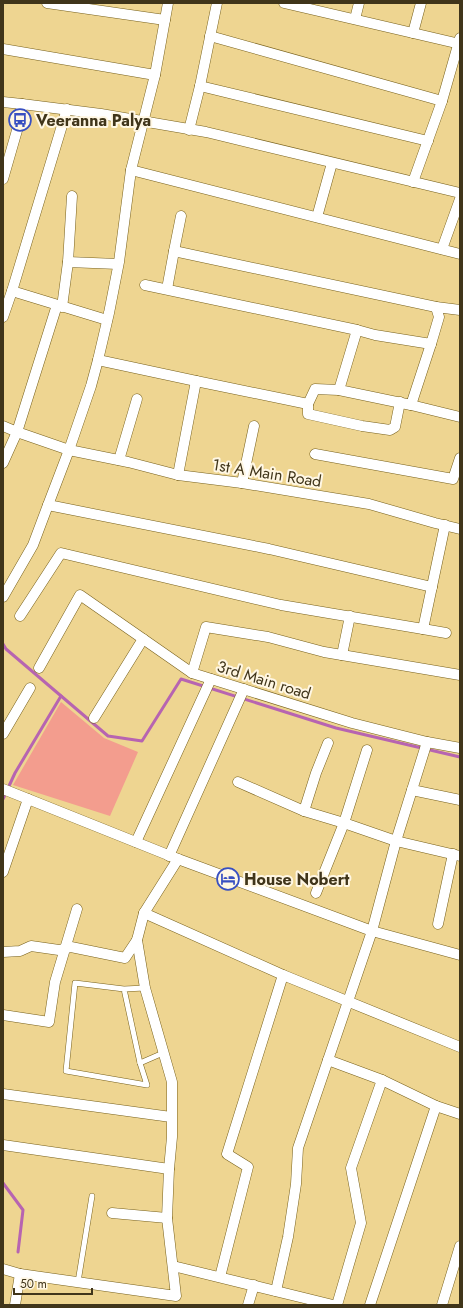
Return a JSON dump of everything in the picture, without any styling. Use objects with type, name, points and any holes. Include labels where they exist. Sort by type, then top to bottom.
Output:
[{"type":"street","points":[[47,3],[165,20]]},
{"type":"street","points":[[3,597],[33,545],[69,450],[91,386],[107,320],[118,264],[131,170],[155,75],[168,3]]},
{"type":"street","points":[[189,130],[218,3]]},
{"type":"street","points":[[284,3],[413,33],[459,42],[442,101],[413,182]]},
{"type":"street","points":[[355,20],[359,3]]},
{"type":"street","points":[[413,33],[421,3]]},
{"type":"street","points":[[210,36],[442,101]]},
{"type":"street","points":[[3,49],[155,75]]},
{"type":"street","points":[[200,86],[428,141]]},
{"type":"street","points":[[3,102],[143,120],[189,130],[206,132],[460,193]]},
{"type":"street","points":[[3,179],[20,120],[22,104]]},
{"type":"street","points":[[3,317],[66,109]]},
{"type":"street","points":[[317,217],[332,163]]},
{"type":"street","points":[[131,170],[460,254]]},
{"type":"street","points":[[3,463],[16,432],[60,306],[68,262],[72,196]]},
{"type":"street","points":[[442,249],[460,199]]},
{"type":"street","points":[[167,289],[181,216]]},
{"type":"street","points":[[174,251],[436,307],[460,310]]},
{"type":"street","points":[[68,262],[118,264]]},
{"type":"street","points":[[145,285],[375,335],[431,344]]},
{"type":"street","points":[[12,291],[107,320]]},
{"type":"street","points":[[411,405],[431,344],[438,316],[436,307]]},
{"type":"street","points":[[339,390],[357,330]]},
{"type":"street","points":[[98,360],[308,404]]},
{"type":"street","points":[[178,475],[196,381]]},
{"type":"street","points":[[400,402],[395,426],[390,430],[362,426],[308,414],[308,404],[315,389],[339,390],[400,402],[460,417]]},
{"type":"street","points":[[120,460],[137,398]]},
{"type":"street","name":"1st A Main Road","points":[[3,426],[69,450],[120,460],[178,475],[242,483],[369,504],[460,529]]},
{"type":"street","points":[[242,483],[254,426]]},
{"type":"street","points":[[315,454],[453,479],[460,458]]},
{"type":"street","points":[[48,505],[269,549],[432,587]]},
{"type":"street","points":[[423,629],[445,525]]},
{"type":"street","points":[[20,616],[61,554],[281,605],[446,633]]},
{"type":"street","name":"3rd Main road","points":[[39,668],[80,595],[192,673],[425,747],[460,748]]},
{"type":"street","points":[[342,655],[350,616]]},
{"type":"street","points":[[192,673],[206,627],[268,638],[342,655],[460,675]]},
{"type":"street","points":[[94,718],[143,639]]},
{"type":"street","points":[[136,842],[212,679]]},
{"type":"street","points":[[3,734],[30,688]]},
{"type":"street","points":[[3,952],[20,951],[31,946],[59,950],[71,947],[125,958],[137,940],[144,913],[174,857],[244,689]]},
{"type":"street","points":[[304,811],[328,743]]},
{"type":"street","points":[[276,1291],[288,1237],[296,1184],[298,1148],[372,931],[396,841],[425,747]]},
{"type":"street","points":[[316,893],[344,823],[367,750]]},
{"type":"street","points":[[238,782],[304,811],[396,841],[456,855],[438,924]]},
{"type":"street","points":[[412,790],[460,800]]},
{"type":"street","points":[[7,791],[174,857],[372,931],[460,955]]},
{"type":"street","points":[[3,872],[28,799]]},
{"type":"street","points":[[3,1015],[49,1022],[55,982],[77,909]]},
{"type":"street","points":[[144,913],[282,975],[460,1047]]},
{"type":"street","points":[[3,1269],[20,1274],[78,1282],[177,1300],[167,1218],[168,1169],[172,1137],[172,1082],[146,988],[137,940]]},
{"type":"street","points":[[220,1277],[248,1167],[227,1154],[282,975]]},
{"type":"street","points":[[328,1060],[382,1080],[436,1106],[460,1114]]},
{"type":"street","points":[[337,1305],[361,1223],[351,1168],[382,1080]]},
{"type":"street","points":[[3,1094],[171,1117]]},
{"type":"street","points":[[370,1305],[436,1106]]},
{"type":"street","points":[[3,1145],[168,1169]]},
{"type":"street","points":[[112,1213],[167,1218]]},
{"type":"street","points":[[442,1305],[460,1246]]},
{"type":"street","points":[[173,1266],[333,1305]]},
{"type":"street","points":[[15,1305],[20,1274]]},
{"type":"street","points":[[248,1305],[254,1285]]},
{"type":"lane","points":[[124,989],[140,1063],[147,1085],[66,1071],[75,983],[124,989],[146,988]]},
{"type":"lane","points":[[140,1063],[164,1053]]},
{"type":"lane","points":[[78,1282],[92,1196]]},
{"type":"shaded area","points":[[61,702],[104,738],[138,752],[110,816],[13,785]]},
{"type":"waterway","points":[[3,644],[6,649],[108,736],[142,741],[181,679],[336,728],[460,757]]},
{"type":"waterway","points":[[3,799],[15,773],[61,696]]},
{"type":"waterway","points":[[3,1183],[23,1210],[18,1252]]},
{"type":"place","name":"Veeranna Palya","points":[[20,120]]},
{"type":"place","name":"House Nobert","points":[[228,879]]}]
